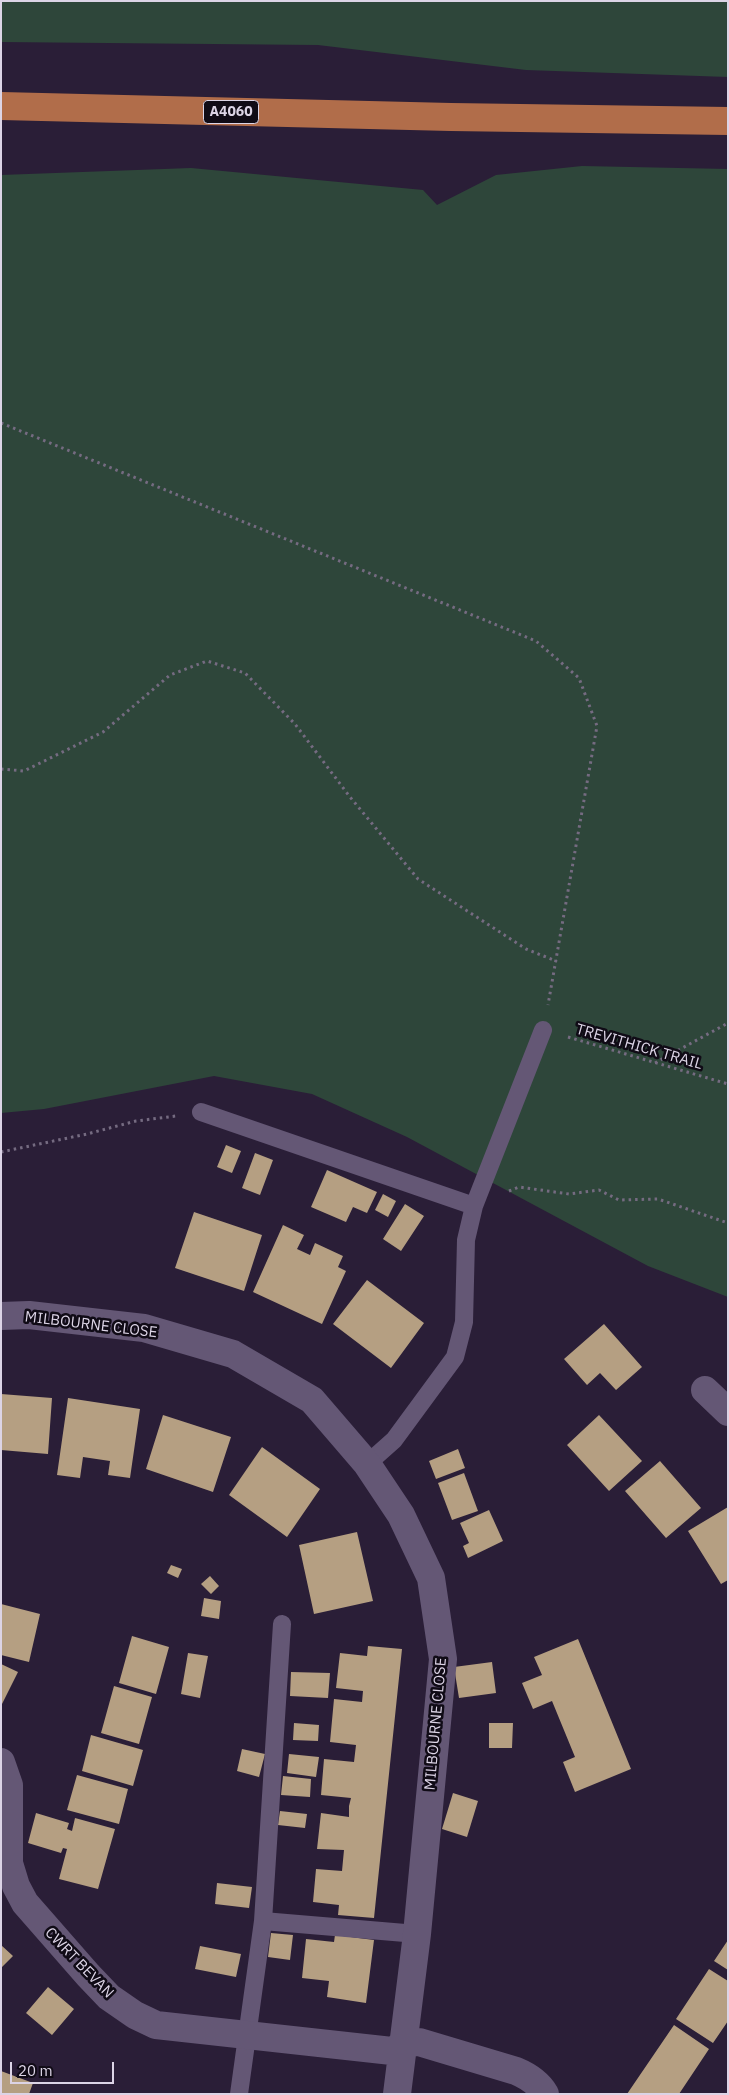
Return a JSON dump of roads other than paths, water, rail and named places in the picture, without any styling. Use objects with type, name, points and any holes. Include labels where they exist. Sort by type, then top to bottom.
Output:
[{"type":"highway","name":"A4060","points":[[4,105],[451,118],[728,121]]},
{"type":"street","name":"MILBOURNE CLOSE","points":[[1,1316],[29,1315],[144,1328],[233,1354],[312,1400],[367,1464],[401,1515],[430,1578],[443,1659],[417,1934],[397,2094]]},
{"type":"street","points":[[705,1390],[728,1412]]},
{"type":"street","name":"CWRT BEVAN","points":[[1,1762],[9,1785],[10,1863],[16,1886],[25,1903],[88,1975],[109,1996],[134,2015],[156,2025],[247,2035],[402,2048],[420,2042],[516,2071],[529,2077],[541,2087],[544,2094]]},
{"type":"lane","points":[[367,1464],[394,1440],[455,1357],[464,1322],[466,1240],[474,1206],[543,1030]]},
{"type":"lane","points":[[201,1112],[474,1206]]},
{"type":"lane","points":[[239,2094],[263,1921],[282,1624]]},
{"type":"lane","points":[[263,1921],[417,1934]]}]
